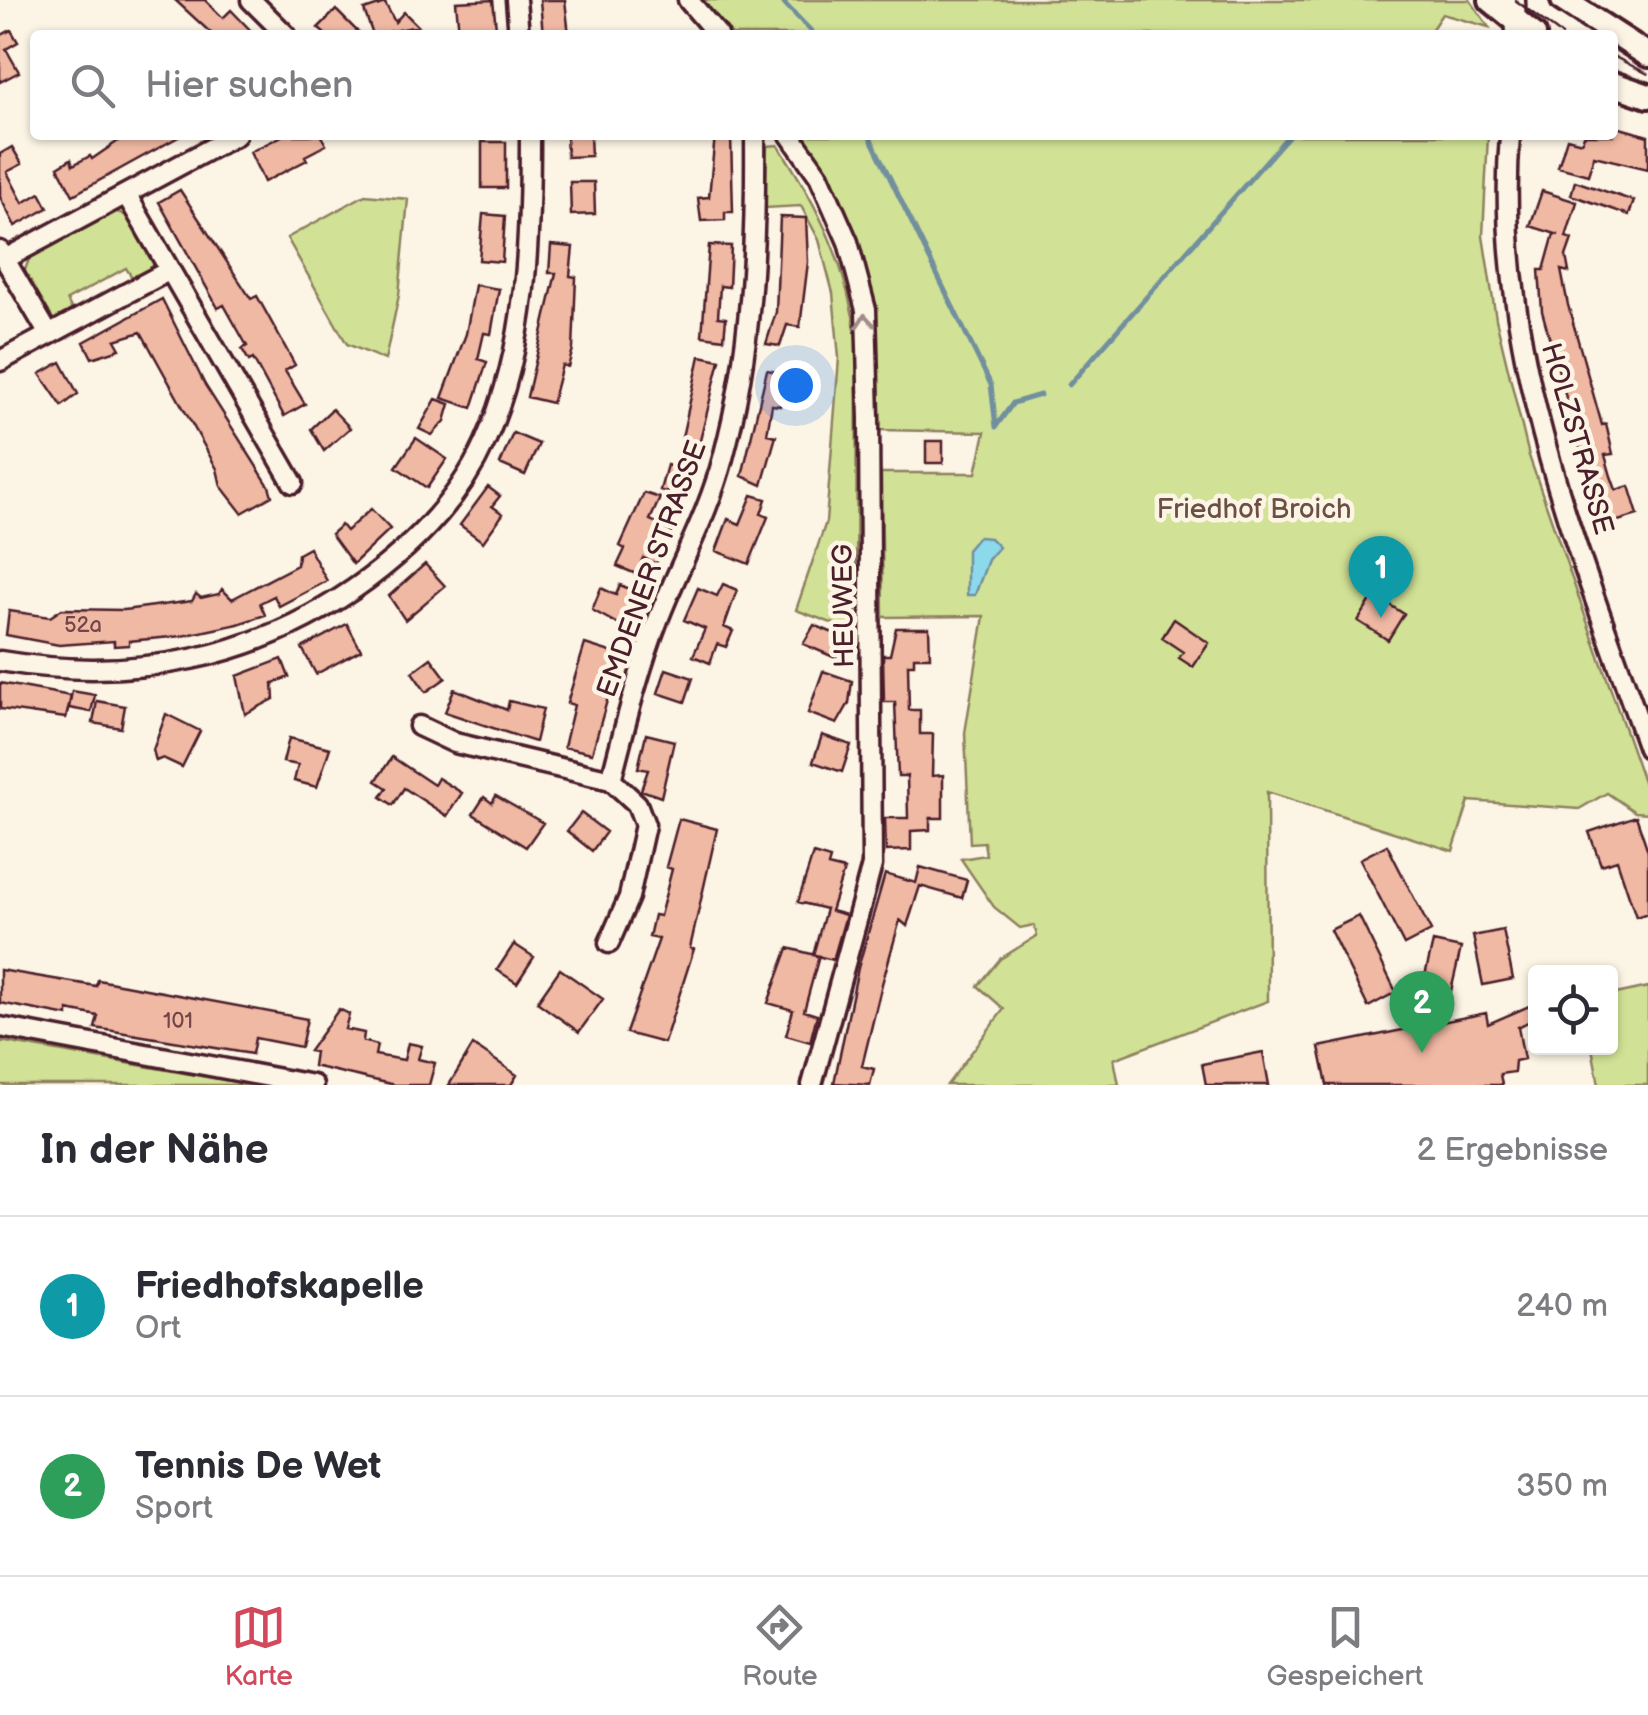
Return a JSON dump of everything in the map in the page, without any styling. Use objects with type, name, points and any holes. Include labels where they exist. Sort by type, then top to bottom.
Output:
[{"type":"main road","points":[[1491,0],[1520,23]]},
{"type":"main road","points":[[1562,0],[1609,30]]},
{"type":"main road","points":[[1618,36],[1648,55]]},
{"type":"main road","points":[[1618,86],[1648,96]]},
{"type":"street","points":[[251,0],[281,30]]},
{"type":"street","points":[[516,0],[519,30]]},
{"type":"street","points":[[688,0],[714,30]]},
{"type":"street","points":[[48,334],[2,254],[227,140]]},
{"type":"street","points":[[0,661],[56,670],[110,671],[212,656],[276,636],[313,617],[406,551],[444,507],[484,444],[504,389],[520,316],[530,227],[530,140]]},
{"type":"street","name":"EMDENER STRASSE","points":[[611,780],[654,632],[696,539],[722,460],[741,378],[752,302],[755,140]]},
{"type":"street","name":"HEUWEG","points":[[794,140],[819,176],[848,242],[866,310],[869,418],[872,865],[812,1085]]},
{"type":"street","name":"HOLZSTRASSE","points":[[1510,140],[1509,273],[1520,341],[1561,497],[1648,748]]},
{"type":"street","points":[[126,194],[293,483]]},
{"type":"street","points":[[0,361],[170,270]]},
{"type":"street","points":[[419,726],[454,743],[611,780],[638,804],[646,825],[628,897],[610,943]]},
{"type":"street","points":[[0,1027],[312,1085]]},
{"type":"green space","points":[[703,0],[1470,0],[1489,27],[1442,14],[1431,30],[728,30]]},
{"type":"green space","name":"Friedhof Broich","points":[[804,140],[1488,140],[1483,236],[1496,319],[1529,456],[1644,784],[1648,813],[1635,812],[1607,793],[1579,809],[1469,801],[1453,851],[1267,792],[1268,1001],[1114,1059],[1119,1085],[947,1085],[1004,1009],[978,986],[1000,959],[1037,936],[1034,925],[1020,928],[994,907],[961,859],[986,855],[984,842],[970,843],[965,733],[984,616],[883,617],[881,473],[976,473],[985,432],[880,430],[877,349],[866,276],[842,206]]},
{"type":"green space","points":[[778,145],[830,239],[853,315],[857,342],[856,632],[796,610],[826,522],[839,358],[833,293],[819,240],[801,206],[765,208],[767,146]]},
{"type":"green space","points":[[365,195],[408,199],[399,295],[385,360],[347,344],[287,238]]},
{"type":"green space","points":[[115,211],[128,216],[154,262],[150,275],[134,281],[126,268],[67,300],[74,314],[57,321],[47,318],[24,273],[30,256]]},
{"type":"green space","points":[[1648,987],[1648,1085],[1599,1085],[1593,1055],[1618,1055],[1618,993]]},
{"type":"green space","points":[[0,1041],[253,1085],[0,1085]]},
{"type":"water","points":[[978,537],[990,538],[999,547],[988,560],[975,595],[967,595],[967,550]]},
{"type":"building","points":[[175,0],[205,0],[223,18],[231,10],[250,30],[208,30]]},
{"type":"building","points":[[493,0],[496,28],[459,30],[456,2]]},
{"type":"building","points":[[540,0],[565,0],[568,30],[543,30]]},
{"type":"building","points":[[385,3],[395,22],[404,12],[418,26],[371,30],[364,10]]},
{"type":"building","points":[[336,10],[356,30],[320,30],[318,28]]},
{"type":"building","points":[[11,30],[18,42],[6,49],[19,72],[0,82],[0,36]]},
{"type":"building","points":[[1618,127],[1648,136],[1648,169],[1594,156],[1588,175],[1558,167],[1566,140],[1618,140]]},
{"type":"building","points":[[120,140],[173,140],[73,195],[58,167],[71,159],[73,165],[90,156],[92,159]]},
{"type":"building","points":[[274,140],[324,140],[326,145],[305,156],[307,160],[264,182],[250,152]]},
{"type":"building","points":[[566,140],[590,140],[591,156],[567,157]]},
{"type":"building","points":[[715,140],[731,140],[733,212],[725,212],[725,220],[701,221],[698,198],[709,197]]},
{"type":"building","points":[[482,142],[506,142],[506,188],[482,188]]},
{"type":"building","points":[[12,147],[22,164],[7,172],[23,203],[40,193],[48,208],[15,226],[0,197],[0,154]]},
{"type":"building","points":[[1575,181],[1634,201],[1629,215],[1571,195]]},
{"type":"building","points":[[570,182],[594,182],[595,214],[571,215]]},
{"type":"building","points":[[180,190],[251,299],[257,296],[295,365],[285,371],[305,404],[284,416],[253,359],[249,361],[242,349],[247,346],[224,305],[218,308],[159,202]]},
{"type":"building","points":[[1542,191],[1577,202],[1566,237],[1572,239],[1566,256],[1569,272],[1561,270],[1602,425],[1606,424],[1613,454],[1605,455],[1611,476],[1616,490],[1629,486],[1638,515],[1608,524],[1583,459],[1542,311],[1539,270],[1544,270],[1554,234],[1559,235],[1530,226]]},
{"type":"building","points":[[483,214],[505,216],[502,262],[479,260]]},
{"type":"building","points":[[780,217],[806,218],[808,262],[800,327],[787,325],[780,346],[766,344],[776,312]]},
{"type":"building","points":[[551,245],[573,247],[570,276],[576,277],[573,349],[568,367],[562,365],[552,403],[527,397],[556,273],[549,273]]},
{"type":"building","points":[[709,245],[731,246],[729,287],[720,286],[718,317],[726,318],[724,339],[702,336]]},
{"type":"building","points":[[475,285],[499,289],[491,334],[484,333],[478,359],[487,362],[472,408],[442,398],[466,334]]},
{"type":"building","points":[[162,299],[205,385],[269,486],[272,496],[242,513],[221,486],[217,469],[141,332],[115,340],[120,349],[92,358],[84,342]]},
{"type":"building","points":[[700,356],[720,360],[686,497],[660,490],[667,465],[674,467],[679,451]]},
{"type":"building","points":[[61,362],[78,394],[62,406],[40,374]]},
{"type":"building","points":[[767,370],[787,374],[780,406],[772,405],[767,434],[776,436],[762,485],[742,476]]},
{"type":"building","points":[[436,399],[450,404],[445,421],[432,435],[419,429]]},
{"type":"building","points":[[332,409],[350,428],[324,451],[311,429]]},
{"type":"building","points":[[513,433],[539,444],[525,475],[500,464]]},
{"type":"building","points":[[416,438],[447,459],[427,488],[396,467]]},
{"type":"building","points":[[926,441],[943,441],[943,463],[926,463]]},
{"type":"building","points":[[488,487],[500,496],[492,506],[503,514],[483,542],[460,525]]},
{"type":"building","points":[[644,493],[660,498],[650,520],[672,530],[656,564],[643,558],[636,574],[617,566],[625,549],[620,546]]},
{"type":"building","points":[[752,495],[766,499],[761,514],[768,517],[749,564],[716,551],[728,519],[740,524]]},
{"type":"building","points":[[371,509],[390,529],[353,564],[331,534],[341,525],[346,531]]},
{"type":"building","points":[[309,548],[327,581],[279,606],[274,596],[260,603],[265,615],[238,624],[114,646],[114,641],[59,645],[6,635],[9,611],[50,617],[62,609],[124,610],[192,601],[196,594],[201,598],[219,594],[222,589],[232,599],[297,565],[298,554]]},
{"type":"building","points":[[425,564],[445,586],[405,620],[389,596]]},
{"type":"building","points":[[723,584],[737,590],[724,627],[733,631],[726,647],[717,644],[710,663],[693,656],[705,629],[684,620],[698,588],[717,596]]},
{"type":"building","points":[[620,585],[642,594],[627,629],[592,610],[601,588],[616,595]]},
{"type":"building","points":[[1374,595],[1404,614],[1388,640],[1358,621]]},
{"type":"building","points":[[1174,619],[1209,643],[1193,667],[1179,658],[1183,652],[1162,638]]},
{"type":"building","points":[[347,624],[361,650],[316,674],[302,648]]},
{"type":"building","points":[[814,625],[845,638],[836,658],[803,644]]},
{"type":"building","points":[[896,628],[929,628],[930,657],[914,657],[914,664],[908,664],[909,710],[920,710],[920,734],[933,734],[932,776],[943,775],[943,818],[930,818],[930,830],[911,831],[911,850],[886,851],[885,818],[908,818],[907,776],[898,776],[895,702],[884,702],[883,655],[890,655]]},
{"type":"building","points":[[585,644],[620,655],[592,753],[564,747],[574,705],[567,703]]},
{"type":"building","points":[[431,658],[446,678],[426,692],[412,672]]},
{"type":"building","points":[[282,659],[289,677],[273,683],[274,699],[245,714],[237,676]]},
{"type":"building","points":[[666,669],[693,678],[685,702],[658,693]]},
{"type":"building","points":[[823,671],[852,681],[849,703],[837,724],[808,713]]},
{"type":"building","points":[[0,683],[71,696],[66,718],[0,709]]},
{"type":"building","points":[[454,689],[507,710],[509,701],[543,709],[535,742],[445,712]]},
{"type":"building","points":[[72,691],[95,695],[91,712],[69,708]]},
{"type":"building","points":[[97,701],[125,706],[121,728],[93,723]]},
{"type":"building","points":[[166,714],[200,731],[182,767],[163,758],[156,761],[153,750]]},
{"type":"building","points":[[646,734],[674,741],[661,797],[641,790],[648,770],[638,768]]},
{"type":"building","points":[[822,735],[851,745],[842,772],[813,762]]},
{"type":"building","points":[[289,738],[330,748],[317,787],[294,781],[298,765],[283,762]]},
{"type":"building","points":[[392,757],[434,785],[438,778],[462,793],[447,816],[404,788],[393,805],[381,797],[387,788],[376,781]]},
{"type":"building","points":[[496,796],[543,823],[526,847],[473,814],[484,797],[492,803]]},
{"type":"building","points":[[581,813],[606,832],[592,851],[567,831]]},
{"type":"building","points":[[1636,816],[1648,851],[1648,913],[1636,917],[1617,860],[1601,865],[1589,832]]},
{"type":"building","points":[[679,819],[717,829],[690,948],[694,949],[664,1043],[626,1033],[659,939],[649,937],[654,915],[660,916],[672,869],[666,867]]},
{"type":"building","points":[[1387,845],[1431,931],[1404,945],[1360,859]]},
{"type":"building","points":[[813,854],[830,859],[828,866],[844,870],[831,911],[846,915],[833,960],[813,955],[826,909],[798,902]]},
{"type":"building","points":[[920,867],[967,880],[962,898],[920,886],[907,926],[900,920],[882,984],[862,1066],[874,1069],[870,1085],[834,1083],[858,968],[885,874],[916,883]]},
{"type":"building","points":[[1359,916],[1396,992],[1368,1007],[1330,930]]},
{"type":"building","points":[[1503,930],[1513,979],[1483,985],[1473,936]]},
{"type":"building","points":[[1433,942],[1461,948],[1451,991],[1423,984]]},
{"type":"building","points":[[514,944],[534,957],[517,983],[497,970]]},
{"type":"building","points":[[788,948],[819,956],[804,1011],[817,1015],[810,1042],[786,1035],[793,1010],[768,1003]]},
{"type":"building","points":[[560,969],[603,999],[579,1032],[537,1002]]},
{"type":"building","points":[[0,970],[96,986],[98,980],[307,1019],[301,1047],[255,1038],[252,1054],[95,1028],[98,1016],[68,1010],[68,1016],[0,1003]]},
{"type":"building","points":[[1528,1006],[1528,1022],[1518,1027],[1524,1059],[1515,1061],[1514,1072],[1500,1074],[1502,1085],[1327,1085],[1319,1047],[1486,1013],[1488,1024]]},
{"type":"building","points":[[339,1009],[349,1014],[345,1029],[364,1033],[363,1041],[377,1045],[375,1055],[404,1060],[408,1043],[422,1046],[418,1059],[435,1063],[429,1085],[395,1085],[313,1066],[315,1052],[309,1051]]},
{"type":"building","points":[[473,1045],[517,1075],[511,1085],[449,1085]]},
{"type":"building","points":[[1263,1052],[1269,1085],[1206,1085],[1202,1064]]},
{"type":"waterway","points":[[781,0],[810,30]]},
{"type":"waterway","points":[[871,140],[991,385],[996,427]]},
{"type":"waterway","points":[[1069,385],[1285,140]]},
{"type":"waterway","points":[[997,425],[1013,403],[1040,395]]},
{"type":"tram line","points":[[1515,0],[1555,30]]},
{"type":"tram line","points":[[1618,59],[1648,74]]},
{"type":"place","name":"Friedhofskapelle","points":[[1381,618]]},
{"type":"place","name":"Tennis De Wet","points":[[1422,1053]]}]
